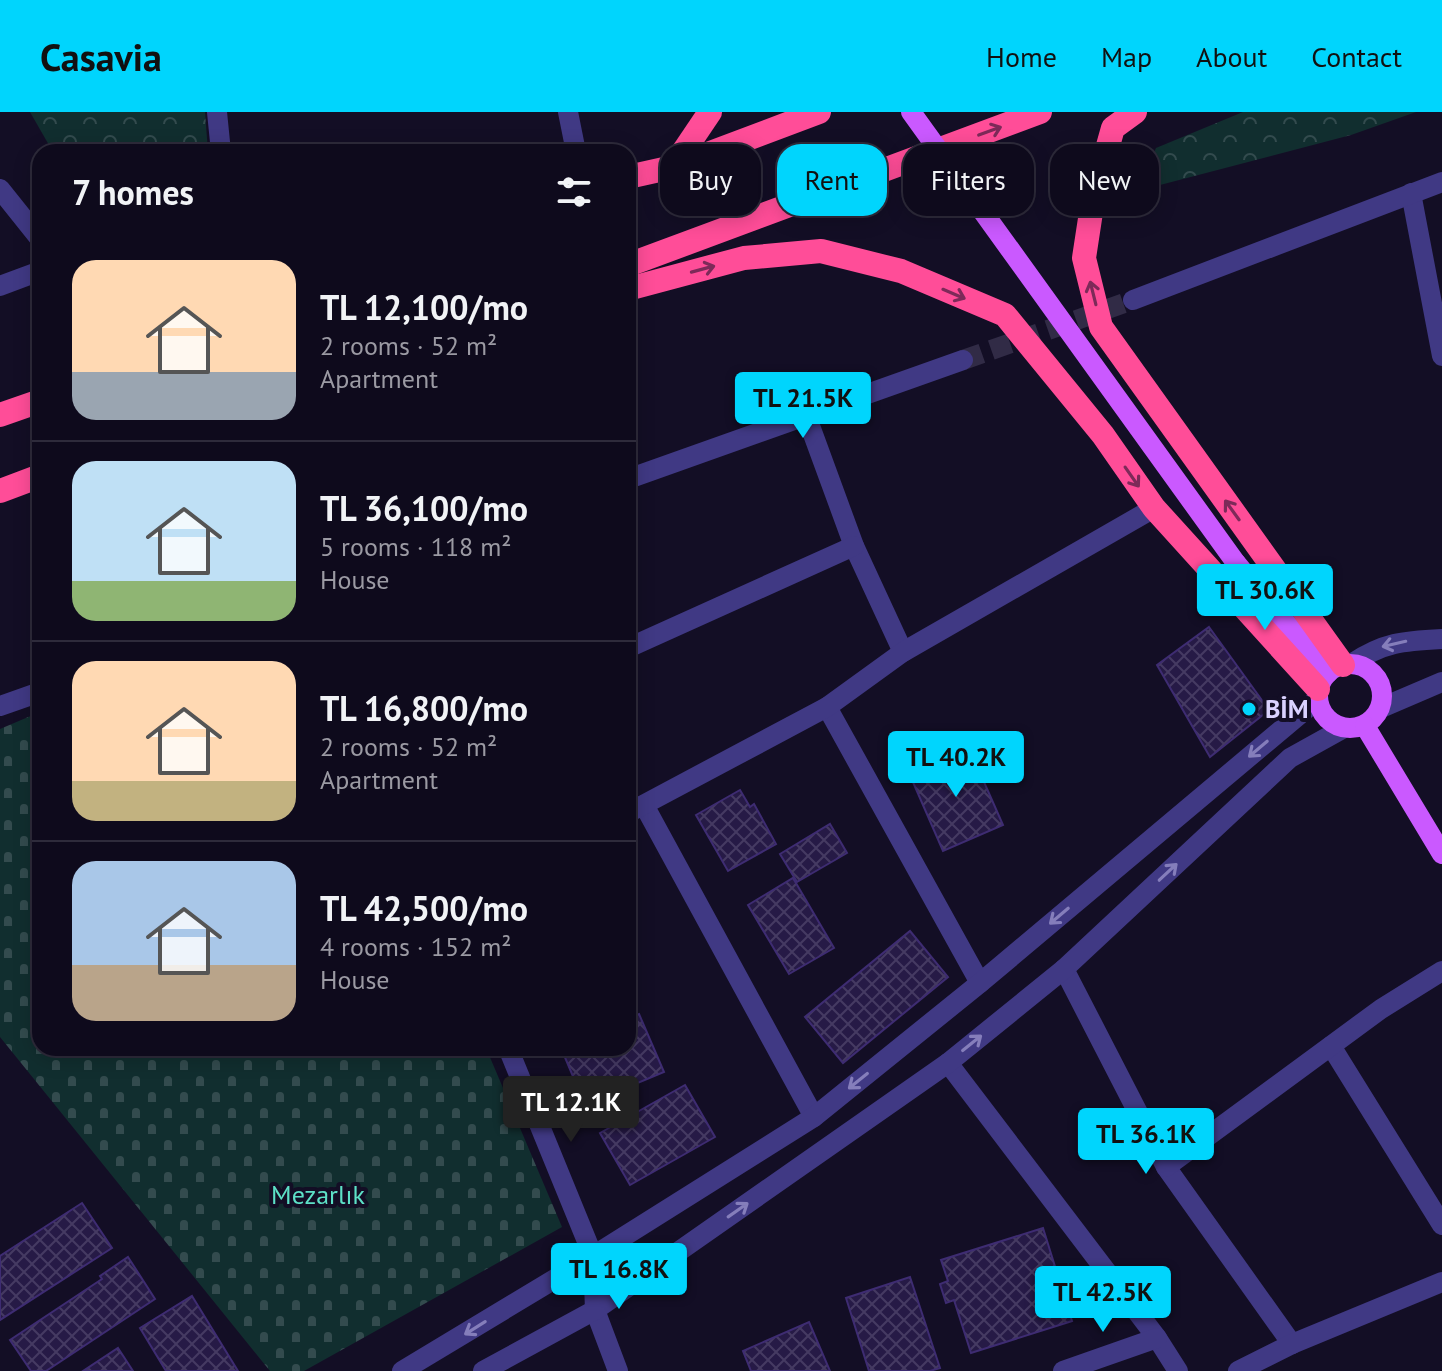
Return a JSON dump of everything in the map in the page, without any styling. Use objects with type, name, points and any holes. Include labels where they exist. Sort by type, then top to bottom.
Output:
[{"type":"highway","points":[[688,144],[710,112]]},
{"type":"highway","points":[[734,144],[819,112]]},
{"type":"highway","points":[[636,262],[1040,112]]},
{"type":"highway","points":[[1135,112],[1113,128],[1093,199],[1084,258],[1101,327],[1331,678]]},
{"type":"highway","points":[[636,175],[660,170]]},
{"type":"highway","points":[[636,287],[744,258],[821,251],[901,271],[1005,315],[1103,435],[1154,508],[1331,678]]},
{"type":"highway","points":[[0,415],[32,404]]},
{"type":"highway","points":[[0,491],[32,479]]},
{"type":"main road","points":[[911,112],[1236,563],[1331,678]]},
{"type":"main road","points":[[1368,669],[1380,682],[1383,691],[1381,708],[1375,719],[1365,726],[1344,728],[1329,721],[1320,707],[1331,678],[1368,669]]},
{"type":"main road","points":[[1365,726],[1442,854]]},
{"type":"street","points":[[217,112],[220,144]]},
{"type":"street","points":[[568,112],[574,144]]},
{"type":"street","points":[[1133,300],[1442,182]]},
{"type":"street","points":[[0,189],[32,229]]},
{"type":"street","points":[[1411,193],[1442,356]]},
{"type":"street","points":[[0,286],[32,274]]},
{"type":"street","points":[[636,476],[963,360]]},
{"type":"street","points":[[806,415],[854,546],[903,652]]},
{"type":"street","points":[[814,1117],[636,809],[827,707],[903,652],[1154,508]]},
{"type":"street","points":[[636,644],[854,546]]},
{"type":"street","points":[[402,1371],[814,1117],[980,983],[1331,678],[1372,650],[1403,641],[1442,639]]},
{"type":"street","points":[[1381,708],[1442,682]]},
{"type":"street","points":[[0,706],[32,695]]},
{"type":"street","points":[[827,707],[980,983]]},
{"type":"street","points":[[483,1371],[595,1310],[948,1063],[1064,969],[1290,758],[1344,728]]},
{"type":"street","points":[[1064,969],[1166,1167],[1292,1344]]},
{"type":"street","points":[[1166,1167],[1381,1009],[1442,971]]},
{"type":"street","points":[[1331,1046],[1442,1225]]},
{"type":"street","points":[[511,1056],[593,1256],[595,1310],[618,1371]]},
{"type":"street","points":[[948,1063],[1157,1338],[1178,1371]]},
{"type":"street","points":[[1238,1371],[1292,1344],[1442,1282]]},
{"type":"street","points":[[1063,1371],[1157,1338]]},
{"type":"green space","points":[[30,112],[205,112],[207,144],[48,144]]},
{"type":"green space","points":[[1243,112],[1416,112],[1351,135],[1159,185],[1159,147]]},
{"type":"green space","name":"Mezarlık","points":[[32,715],[32,1056],[489,1056],[562,1227],[304,1371],[270,1371],[0,1037],[0,729]]},
{"type":"building","points":[[1209,627],[1269,710],[1210,757],[1157,665]]},
{"type":"building","points":[[969,748],[1003,825],[943,851],[909,773]]},
{"type":"building","points":[[740,790],[750,807],[754,804],[776,844],[728,871],[696,815]]},
{"type":"building","points":[[830,824],[847,853],[797,882],[780,854]]},
{"type":"building","points":[[793,878],[834,948],[789,974],[748,905]]},
{"type":"building","points":[[910,931],[948,977],[843,1063],[805,1017]]},
{"type":"building","points":[[639,1014],[664,1072],[585,1105],[564,1056],[636,1056],[636,1015]]},
{"type":"building","points":[[685,1085],[715,1137],[630,1185],[600,1133]]},
{"type":"building","points":[[82,1203],[112,1248],[0,1320],[0,1256]]},
{"type":"building","points":[[1043,1228],[1072,1321],[971,1353],[954,1300],[946,1303],[940,1284],[948,1281],[941,1260]]},
{"type":"building","points":[[128,1257],[155,1299],[46,1371],[31,1371],[10,1340],[102,1279],[100,1276]]},
{"type":"building","points":[[910,1277],[940,1368],[930,1371],[869,1371],[846,1298]]},
{"type":"building","points":[[192,1296],[238,1371],[166,1371],[140,1328]]},
{"type":"building","points":[[809,1322],[830,1371],[751,1371],[743,1351]]},
{"type":"building","points":[[118,1348],[133,1371],[83,1371]]},
{"type":"tunnel","points":[[963,360],[1133,300]]},
{"type":"place","name":"BİM","points":[[1249,709]]}]
